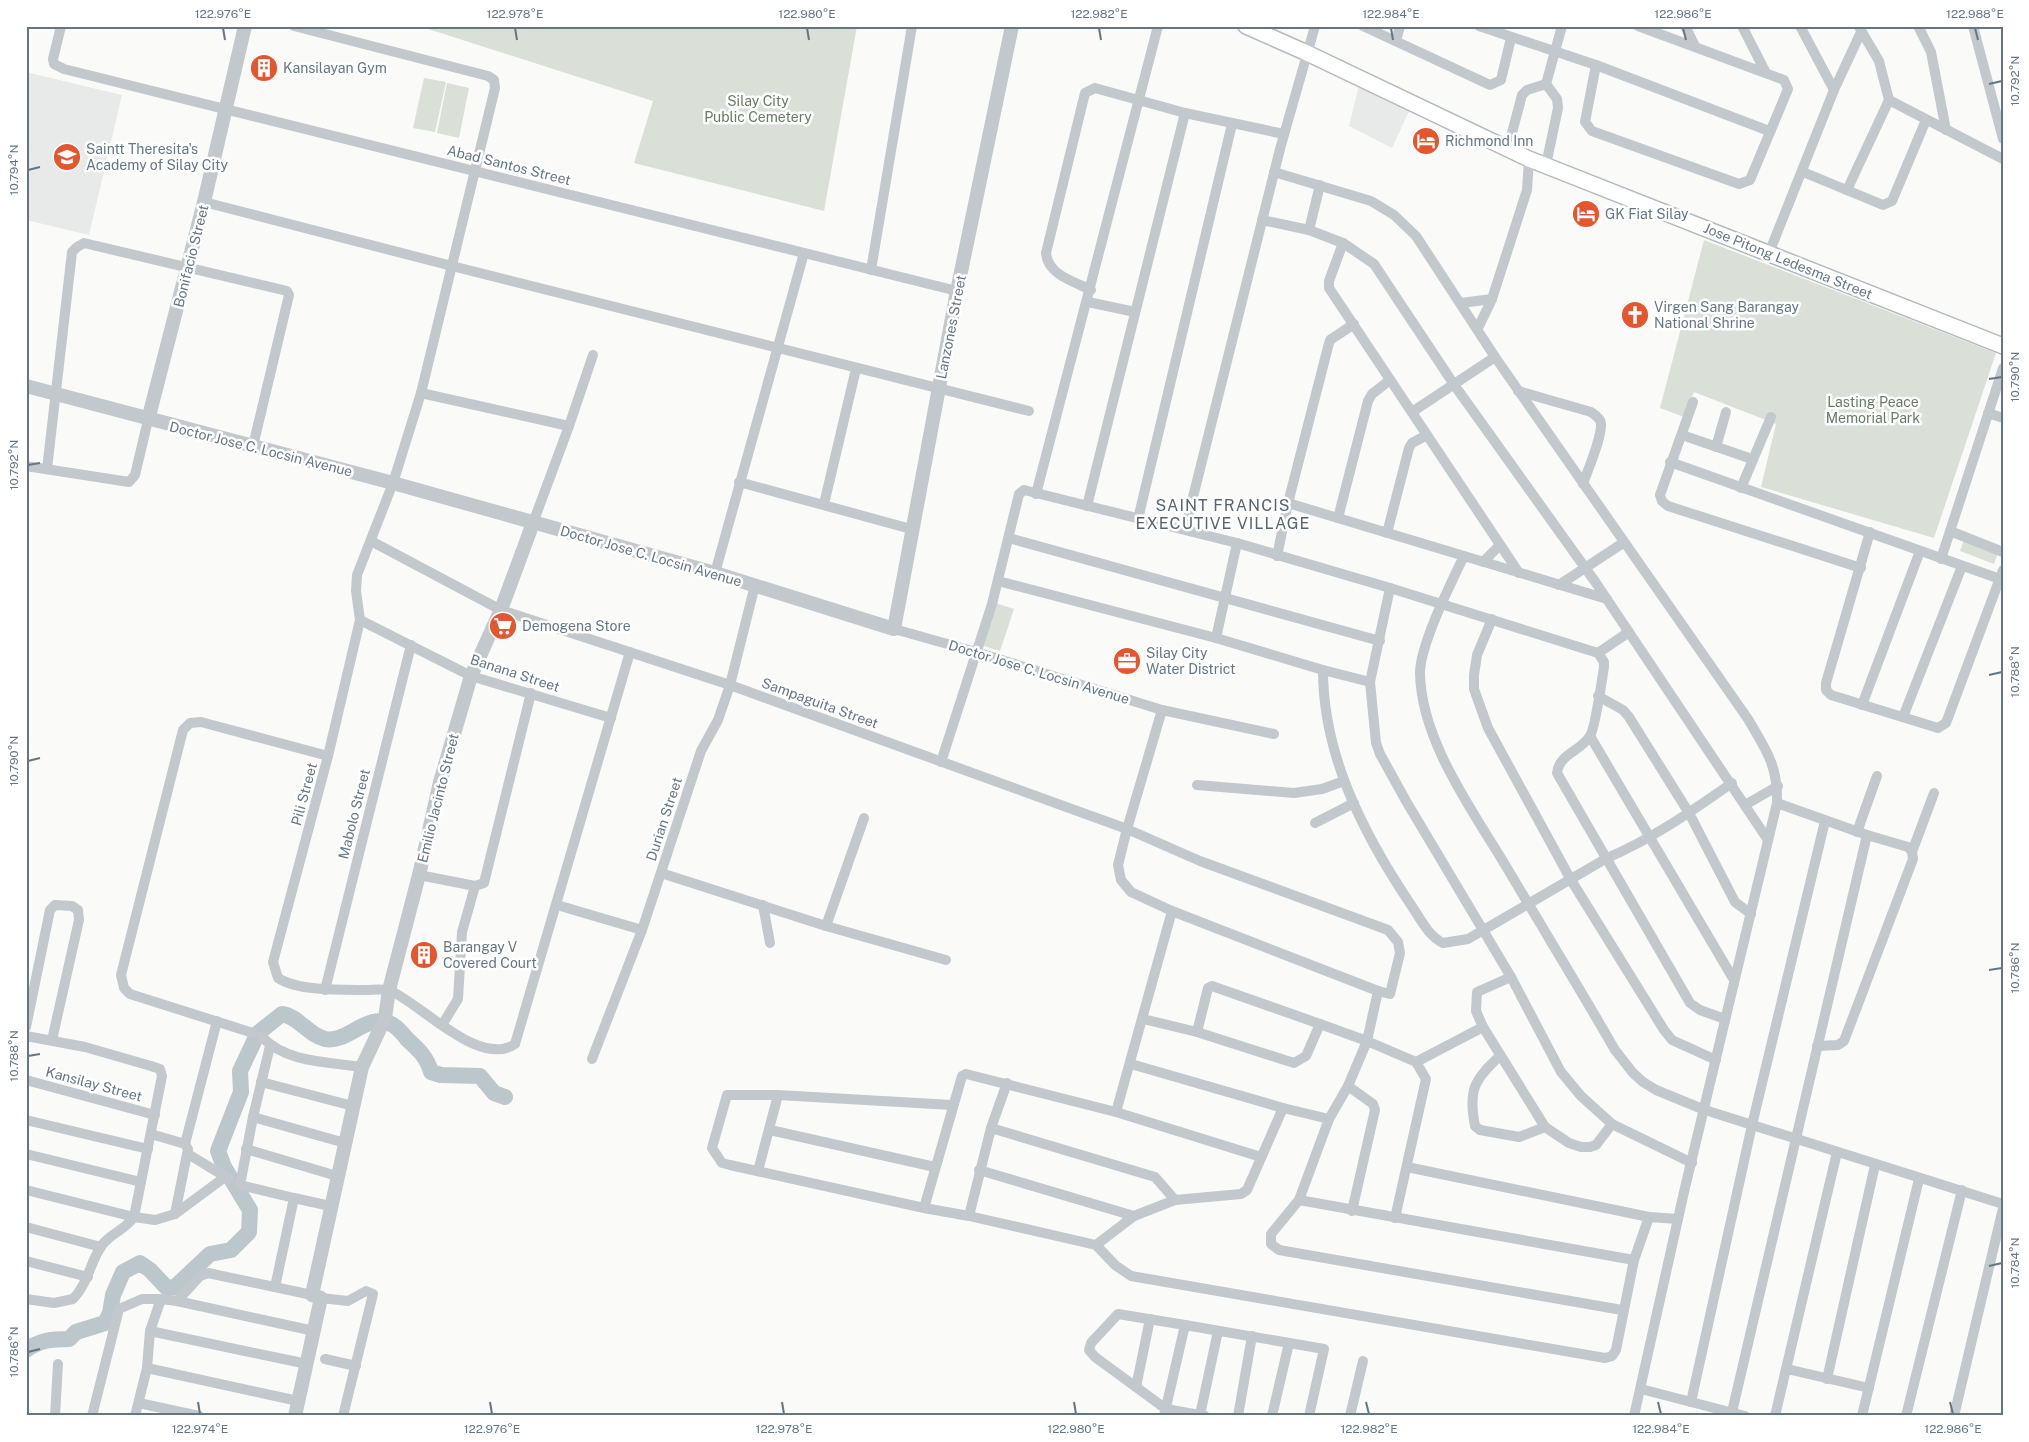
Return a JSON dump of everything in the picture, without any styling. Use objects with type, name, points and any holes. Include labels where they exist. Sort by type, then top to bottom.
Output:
[{"type":"main road","name":"Jose Pitong Ledesma Street","points":[[1246,26],[1529,158],[2003,346]]},
{"type":"street","name":"Abad Santos Street","points":[[61,26],[53,55],[54,64],[64,69],[958,291]]},
{"type":"street","name":"Bonifacio Street","points":[[47,469],[129,482],[134,474],[188,268],[245,26]]},
{"type":"street","name":"Pili Street","points":[[294,26],[488,76],[494,80],[495,88],[421,393],[393,483],[357,575],[360,620],[328,756],[273,962],[275,974],[283,981],[325,990]]},
{"type":"street","points":[[871,270],[912,26]]},
{"type":"street","name":"Lanzones Street","points":[[894,629],[911,529],[1012,26]]},
{"type":"street","points":[[1036,494],[1088,302],[1137,100],[1158,26]]},
{"type":"street","points":[[1185,529],[1274,172],[1315,26]]},
{"type":"street","points":[[1363,26],[1490,85],[1501,80],[1511,38]]},
{"type":"street","points":[[1396,41],[1400,26]]},
{"type":"street","points":[[1479,26],[1555,53],[1596,65],[1769,131]]},
{"type":"street","points":[[1546,84],[1562,26]]},
{"type":"street","points":[[1596,65],[1585,122],[1592,131],[1739,184],[1750,180],[1788,89],[1784,80],[1638,26]]},
{"type":"street","points":[[1686,26],[1694,46]]},
{"type":"street","points":[[1742,26],[1765,72]]},
{"type":"street","points":[[1800,26],[1834,90]]},
{"type":"street","points":[[1918,26],[1931,52],[1946,130]]},
{"type":"street","points":[[1973,26],[2003,139]]},
{"type":"street","points":[[1769,253],[1860,29]]},
{"type":"street","points":[[1847,190],[1889,100],[1879,61],[1860,29]]},
{"type":"street","points":[[1508,148],[1522,95],[1527,90],[1546,84]]},
{"type":"street","points":[[1546,84],[1557,99],[1558,108],[1546,165]]},
{"type":"street","points":[[1091,290],[1051,268],[1046,253],[1085,93],[1095,88],[1185,113],[1284,134]]},
{"type":"street","points":[[1889,100],[2003,159]]},
{"type":"street","points":[[1087,506],[1185,113]]},
{"type":"street","points":[[1802,172],[1883,205],[1892,201],[1926,120]]},
{"type":"street","points":[[1138,519],[1232,124]]},
{"type":"street","points":[[1478,328],[1492,299],[1527,190],[1529,158]]},
{"type":"street","points":[[1274,172],[1371,201],[1394,215],[1416,236],[1518,391],[1748,719],[1772,760],[1778,786],[1778,803],[1734,980],[1634,1416]]},
{"type":"street","points":[[1309,230],[1320,186]]},
{"type":"street","points":[[204,202],[856,369],[1029,411]]},
{"type":"street","points":[[1262,220],[1309,230],[1343,243],[1374,264],[1455,386],[1607,599],[1732,783],[1768,840]]},
{"type":"street","points":[[26,466],[47,469],[72,252],[76,247],[84,243],[284,289],[289,294],[252,446]]},
{"type":"street","points":[[1343,243],[1329,281],[1329,288],[1519,573]]},
{"type":"street","points":[[715,573],[804,253]]},
{"type":"street","points":[[1461,303],[1492,299]]},
{"type":"street","points":[[1088,302],[1135,312]]},
{"type":"street","points":[[1277,556],[1288,503],[1330,340],[1354,324]]},
{"type":"street","points":[[532,524],[569,426],[593,355]]},
{"type":"street","points":[[1412,412],[1455,386],[1495,357]]},
{"type":"street","points":[[1941,558],[2003,368]]},
{"type":"street","points":[[824,504],[856,369]]},
{"type":"street","points":[[1338,518],[1368,401],[1372,394],[1390,380]]},
{"type":"street","name":"Doctor Jose C. Locsin Avenue","points":[[26,386],[148,420],[393,483],[532,524],[715,573],[1162,710],[1274,734]]},
{"type":"street","points":[[1518,391],[1597,416],[1601,422],[1600,432],[1583,484]]},
{"type":"street","points":[[421,393],[569,426]]},
{"type":"street","points":[[1693,402],[1682,435],[1670,462],[1660,495],[1662,501],[1668,506],[1861,568]]},
{"type":"street","points":[[1716,448],[1726,412]]},
{"type":"street","points":[[1988,413],[2003,418]]},
{"type":"street","points":[[1741,488],[1771,418]]},
{"type":"street","points":[[1387,533],[1409,448],[1412,443],[1427,435]]},
{"type":"street","points":[[1682,435],[1752,459]]},
{"type":"street","points":[[1670,462],[1870,532],[1962,566],[2001,574],[1946,723],[1938,728],[1831,695],[1826,690],[1826,683],[1870,532]]},
{"type":"street","points":[[739,482],[911,529]]},
{"type":"street","points":[[941,762],[998,581],[1019,494],[1024,490],[1185,529],[1492,619],[1598,654],[1604,662],[1590,736],[1562,760],[1558,766],[1557,773],[1690,1003],[1700,1010],[1725,1019]]},
{"type":"street","points":[[1288,503],[1607,599]]},
{"type":"street","name":"Emilio Jacinto Street","points":[[295,1416],[314,1331],[330,1206],[362,1067],[383,1023],[389,990],[419,875],[440,782],[471,676],[501,610],[532,524]]},
{"type":"street","points":[[1950,531],[2003,552]]},
{"type":"street","points":[[1009,538],[1225,596],[1380,641]]},
{"type":"street","name":"Sampaguita Street","points":[[371,541],[501,610],[730,685],[1127,829],[1200,861],[1388,930],[1398,942],[1400,954],[1390,994],[1378,991]]},
{"type":"street","points":[[1559,585],[1624,543]]},
{"type":"street","points":[[1216,638],[1237,544]]},
{"type":"street","points":[[1483,562],[1500,545]]},
{"type":"street","points":[[1862,705],[1920,551]]},
{"type":"street","points":[[1464,556],[1442,604],[1425,649],[1420,672],[1428,719],[1435,740],[1463,795],[1615,1050],[1633,1073],[1656,1090],[1704,1110],[1919,1179],[1962,1190],[2003,1206],[1954,1416]]},
{"type":"street","points":[[1903,717],[1962,566]]},
{"type":"street","points":[[998,581],[1216,638],[1370,682]]},
{"type":"street","name":"Durian Street","points":[[592,1059],[642,930],[701,751],[718,720],[730,685],[756,585]]},
{"type":"street","points":[[1390,588],[1370,682],[1376,743],[1380,754],[1511,977],[1561,1072],[1581,1096],[1612,1124],[1692,1163]]},
{"type":"street","points":[[1492,619],[1477,655],[1474,689],[1488,728],[1571,880],[1668,1035],[1681,1046],[1716,1060]]},
{"type":"street","name":"Banana Street","points":[[360,620],[471,676],[611,718]]},
{"type":"street","points":[[1598,654],[1629,632]]},
{"type":"street","name":"Mabolo Street","points":[[325,990],[411,645]]},
{"type":"street","points":[[325,990],[389,990],[442,1025],[484,1048],[501,1050],[515,1044],[558,905],[630,652]]},
{"type":"street","points":[[1323,670],[1323,702],[1329,733],[1344,781],[1354,804],[1396,883],[1436,940],[1448,943],[1468,939],[1607,858],[1689,813],[1732,783]]},
{"type":"street","points":[[419,875],[475,886],[484,883],[531,693]]},
{"type":"street","points":[[1598,696],[1623,710],[1629,717],[1689,813],[1735,902],[1751,914]]},
{"type":"street","points":[[1162,710],[1118,865],[1121,880],[1131,892],[1172,912],[1378,991],[1367,1042],[1348,1086],[1329,1119],[1299,1200],[1271,1234],[1271,1244],[1279,1250],[1622,1310]]},
{"type":"street","points":[[328,756],[201,722],[190,723],[183,730],[121,975],[124,988],[130,994],[258,1035],[270,1046],[288,1055],[362,1067]]},
{"type":"street","points":[[1590,736],[1734,980]]},
{"type":"street","points":[[1732,1412],[1817,1046],[1862,834],[1877,776]]},
{"type":"street","points":[[1197,785],[1294,793],[1322,789],[1344,781]]},
{"type":"street","points":[[1745,805],[1778,786]]},
{"type":"street","points":[[1817,1046],[1838,1045],[1844,1041],[1913,859],[1912,852],[1934,793]]},
{"type":"street","points":[[1778,803],[1862,834],[1908,847],[1912,852]]},
{"type":"street","points":[[1315,823],[1354,804]]},
{"type":"street","points":[[826,926],[864,818]]},
{"type":"street","points":[[1691,1402],[1752,1125],[1826,821]]},
{"type":"street","points":[[661,873],[826,926],[946,960]]},
{"type":"street","points":[[442,1025],[458,999],[462,932],[475,886]]},
{"type":"street","points":[[26,1027],[50,910],[55,905],[72,906],[78,910],[79,920],[52,1040]]},
{"type":"street","points":[[558,905],[642,930]]},
{"type":"street","points":[[763,905],[770,943]]},
{"type":"street","points":[[1116,1112],[1131,1064],[1172,912]]},
{"type":"street","points":[[1511,977],[1477,992],[1476,1011],[1500,1056],[1545,1127],[1569,1143],[1581,1147],[1590,1147],[1596,1145],[1612,1124]]},
{"type":"street","points":[[1197,1032],[1208,988],[1212,986],[1320,1024],[1416,1062],[1426,1079],[1395,1218]]},
{"type":"street","points":[[1143,1018],[1197,1032],[1294,1063],[1306,1056],[1320,1024]]},
{"type":"street","points":[[175,1214],[187,1149],[217,1021]]},
{"type":"street","points":[[1416,1062],[1483,1027]]},
{"type":"street","points":[[26,1036],[85,1047],[160,1069],[162,1076],[134,1218],[128,1226],[110,1236],[101,1247],[88,1277],[78,1294],[66,1302],[42,1302],[26,1299]]},
{"type":"street","points":[[270,1046],[246,1149],[240,1185],[330,1206]]},
{"type":"street","points":[[1500,1056],[1481,1075],[1471,1093],[1475,1126],[1480,1130],[1519,1137],[1545,1127]]},
{"type":"street","points":[[1131,1064],[1283,1108],[1329,1119]]},
{"type":"street","points":[[924,1208],[952,1105],[962,1076],[976,1075],[1116,1112],[1261,1157]]},
{"type":"street","name":"Kansilay Street","points":[[26,1080],[155,1115]]},
{"type":"street","points":[[261,1082],[353,1106]]},
{"type":"street","points":[[970,1216],[979,1170],[1007,1083]]},
{"type":"street","points":[[1348,1086],[1373,1104],[1375,1110],[1352,1211]]},
{"type":"street","points":[[952,1105],[778,1095],[727,1095],[712,1148],[722,1163],[1096,1245],[1115,1265],[1131,1276],[1605,1358],[1612,1356],[1616,1350],[1622,1310],[1634,1260],[1649,1217]]},
{"type":"street","points":[[758,1171],[778,1095]]},
{"type":"street","points":[[1096,1245],[1134,1216],[1176,1200],[1241,1194],[1251,1184],[1283,1108]]},
{"type":"street","points":[[253,1117],[345,1144]]},
{"type":"street","points":[[26,1120],[148,1149]]},
{"type":"street","points":[[991,1128],[1155,1177],[1176,1200]]},
{"type":"street","points":[[770,1130],[935,1168]]},
{"type":"street","points":[[26,1190],[134,1218],[155,1220],[175,1214],[227,1178],[187,1149],[151,1134]]},
{"type":"street","points":[[246,1149],[337,1176]]},
{"type":"street","points":[[1775,1416],[1837,1152]]},
{"type":"street","points":[[26,1154],[141,1182]]},
{"type":"street","points":[[1827,1379],[1875,1165]]},
{"type":"street","points":[[1407,1167],[1649,1217],[1678,1219]]},
{"type":"street","points":[[979,1170],[1134,1216]]},
{"type":"street","points":[[1862,1416],[1919,1179]]},
{"type":"street","points":[[1906,1416],[1962,1190]]},
{"type":"street","points":[[274,1287],[294,1198]]},
{"type":"street","points":[[1299,1200],[1634,1260]]},
{"type":"street","points":[[26,1226],[101,1247]]},
{"type":"street","points":[[26,1261],[88,1277]]},
{"type":"street","points":[[177,1300],[200,1276],[208,1273],[342,1302],[366,1291],[373,1294],[343,1416]]},
{"type":"street","points":[[92,1416],[119,1309],[142,1299],[177,1300],[314,1331]]},
{"type":"street","points":[[135,1416],[147,1368],[150,1331],[162,1299]]},
{"type":"street","points":[[1218,1331],[1203,1415],[1165,1412],[1136,1387],[1096,1358],[1089,1350],[1092,1343],[1118,1314],[1324,1349],[1309,1416]]},
{"type":"street","points":[[1136,1387],[1150,1319]]},
{"type":"street","points":[[1165,1412],[1185,1325]]},
{"type":"street","points":[[150,1331],[306,1364]]},
{"type":"street","points":[[1238,1416],[1252,1336]]},
{"type":"street","points":[[1272,1416],[1290,1343]]},
{"type":"street","points":[[325,1359],[356,1366]]},
{"type":"street","points":[[1350,1416],[1363,1361]]},
{"type":"street","points":[[55,1416],[58,1364]]},
{"type":"street","points":[[147,1368],[298,1401]]},
{"type":"street","points":[[1787,1369],[1869,1388]]},
{"type":"street","points":[[1641,1389],[1745,1416]]},
{"type":"street","points":[[139,1404],[199,1416]]},
{"type":"shaded area","name":"Saintt Theresita's Academy of Silay City","points":[[26,72],[122,95],[89,235],[26,220]]},
{"type":"shaded area","points":[[1359,85],[1410,109],[1392,148],[1349,126]]},
{"type":"green space","name":"Silay City Public Cemetery","points":[[419,26],[857,26],[824,211],[634,163],[653,101]]},
{"type":"green space","points":[[424,78],[446,82],[435,132],[413,128]]},
{"type":"green space","points":[[447,83],[469,88],[459,138],[437,133]]},
{"type":"green space","name":"Lasting Peace Memorial Park","points":[[1704,240],[1996,353],[1934,538],[1761,487],[1776,424],[1694,392],[1684,417],[1660,408]]},
{"type":"green space","points":[[1966,534],[2000,547],[1994,564],[1960,551]]},
{"type":"green space","points":[[995,603],[1014,609],[1000,651],[981,645]]},
{"type":"waterway","points":[[26,1350],[46,1341],[69,1339],[76,1332],[105,1323],[110,1313],[113,1295],[123,1272],[140,1263],[150,1270],[167,1288],[175,1287],[210,1254],[231,1250],[249,1232],[250,1210],[224,1167],[218,1151],[241,1092],[240,1071],[258,1033],[282,1014],[288,1015],[313,1034],[325,1039],[342,1037],[375,1022],[393,1025],[425,1058],[431,1072],[441,1075],[480,1076],[494,1093],[505,1097]]},
{"type":"place","name":"Kansilayan Gym","points":[[264,68]]},
{"type":"place","name":"Richmond Inn","points":[[1426,141]]},
{"type":"place","name":"Saintt Theresita's Academy of Silay City","points":[[67,157]]},
{"type":"place","name":"GK Fiat Silay","points":[[1586,214]]},
{"type":"place","name":"Virgen Sang Barangay National Shrine","points":[[1635,315]]},
{"type":"place","name":"Demogena Store","points":[[503,626]]},
{"type":"place","name":"Silay City Water District","points":[[1127,661]]},
{"type":"place","name":"Barangay V Covered Court","points":[[424,955]]},
{"type":"district","name":"SAINT FRANCIS EXECUTIVE VILLAGE","points":[[1223,514]]}]
